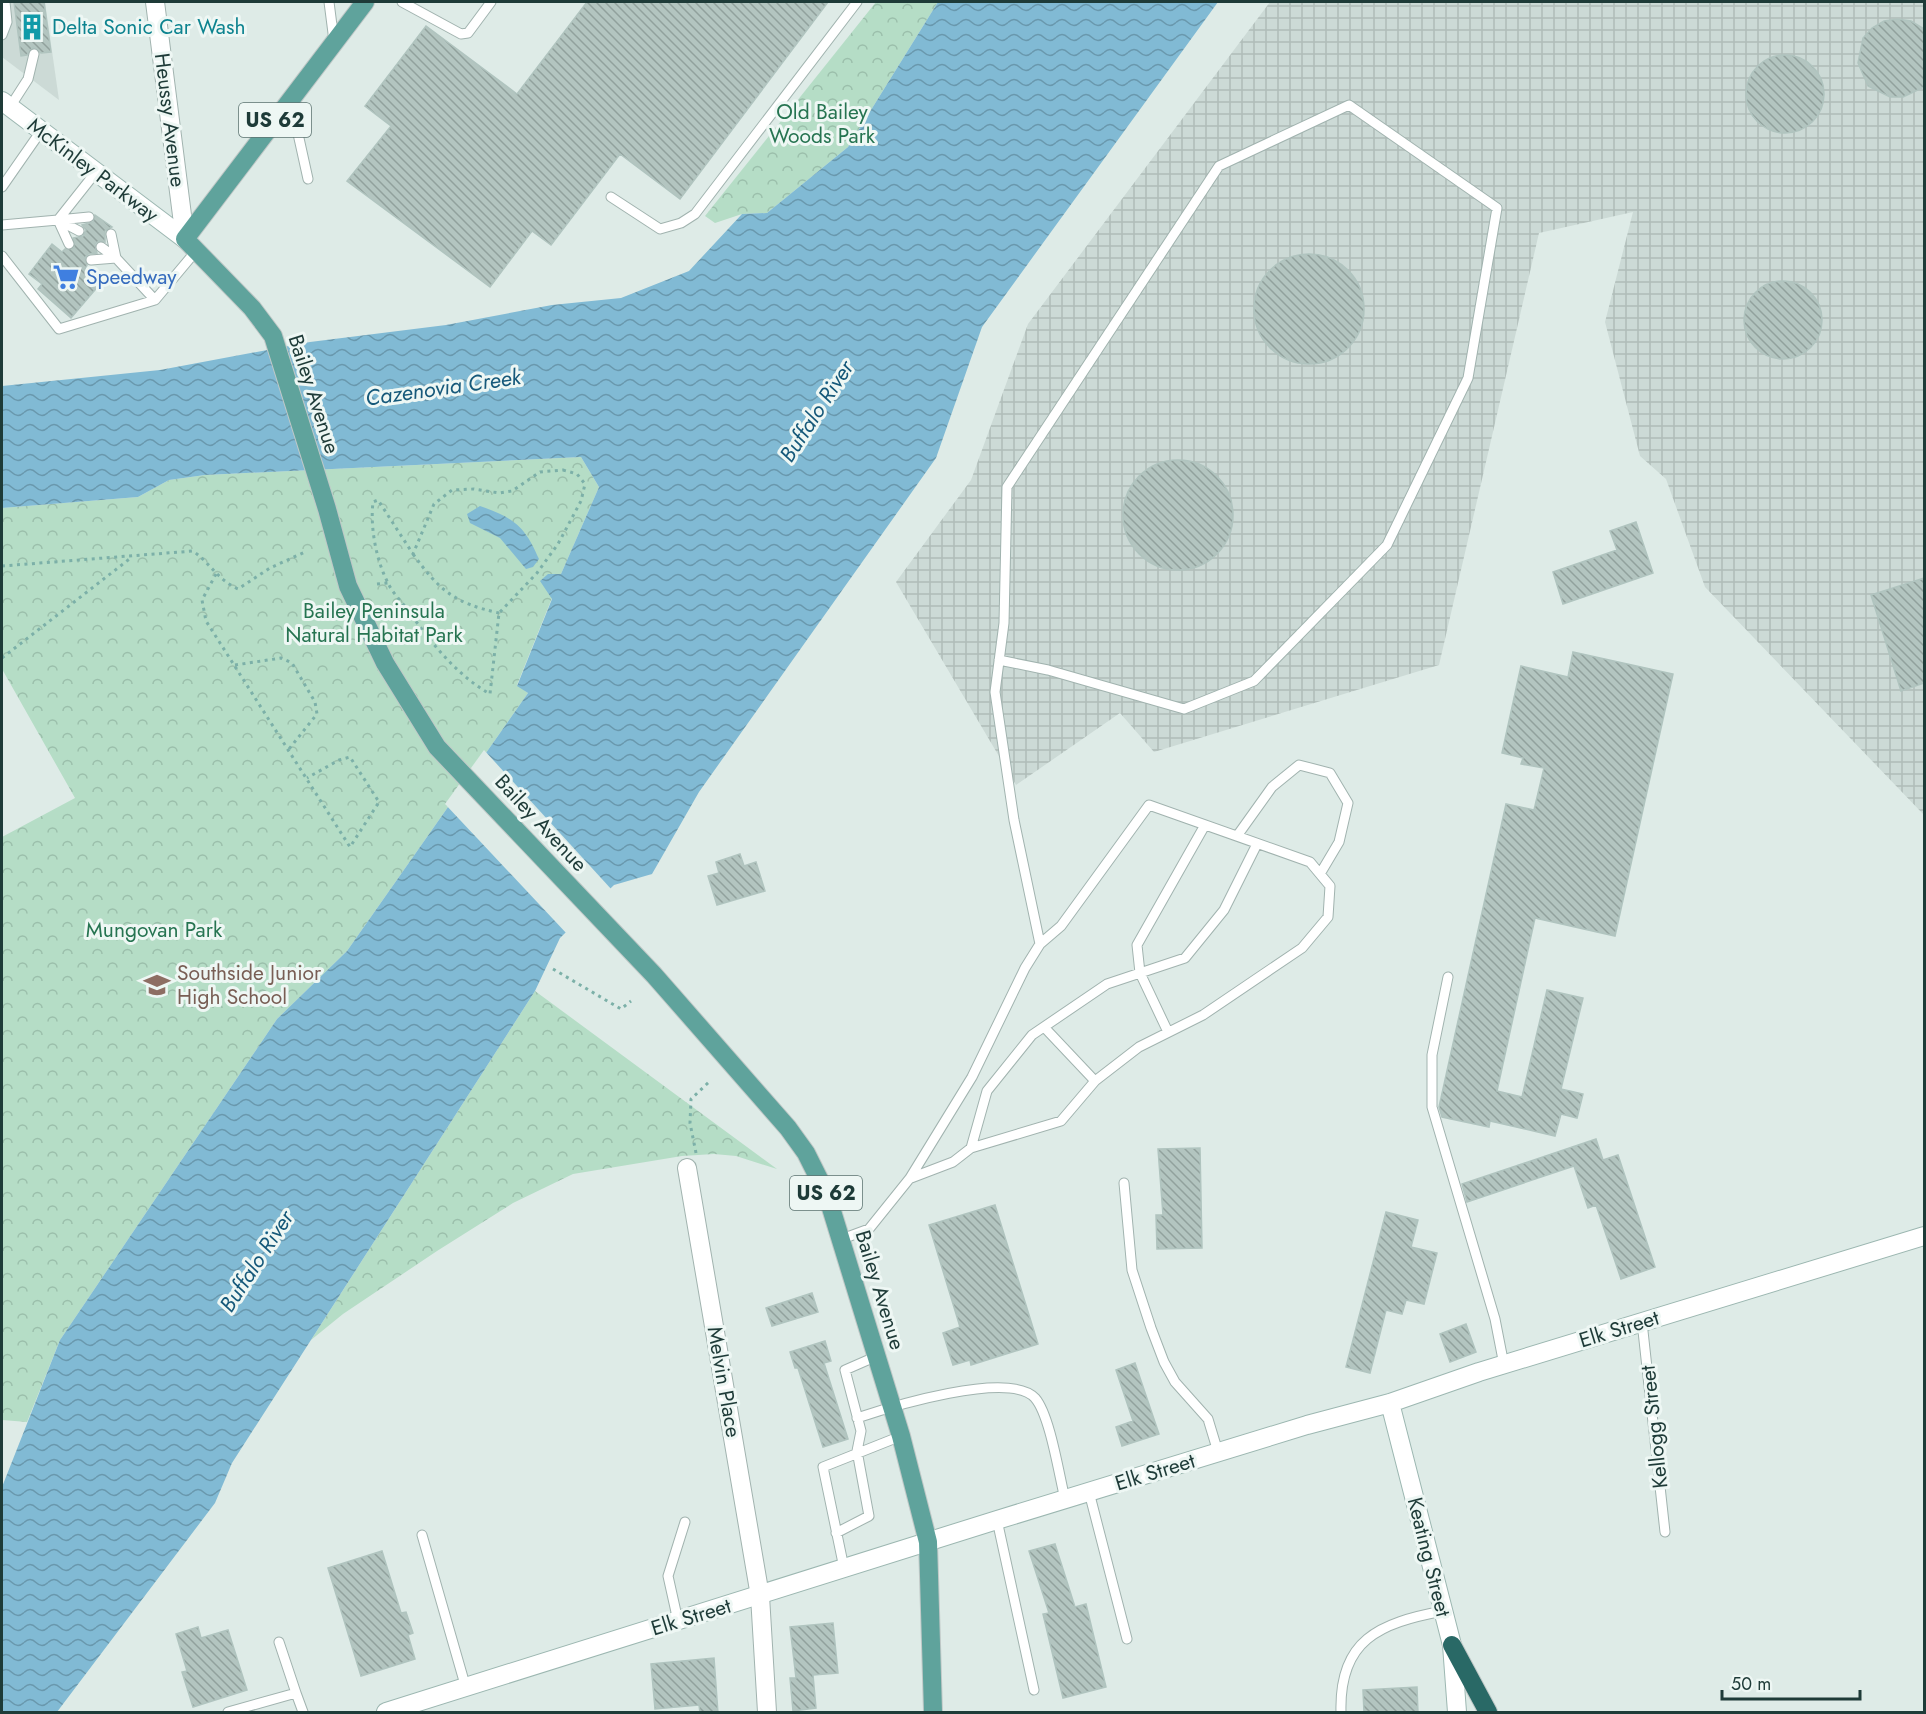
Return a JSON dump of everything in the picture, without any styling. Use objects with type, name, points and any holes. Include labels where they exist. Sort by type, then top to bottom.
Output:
[{"type":"highway","points":[[1452,1645],[1488,1713]]},
{"type":"main road","name":"US 62","points":[[190,245],[291,99],[365,2]]},
{"type":"main road","name":"Bailey Avenue","points":[[190,245],[252,308],[273,336],[327,509],[348,586],[385,663],[437,747],[596,913],[788,1128],[806,1153],[827,1195],[842,1239],[901,1436],[928,1542],[933,1713]]},
{"type":"street","name":"Heussy Avenue","points":[[155,2],[190,245]]},
{"type":"street","name":"McKinley Parkway","points":[[6,104],[190,245]]},
{"type":"street","name":"Melvin Place","points":[[687,1168],[760,1596],[767,1713]]},
{"type":"street","name":"Elk Street","points":[[386,1713],[997,1520],[1218,1452],[1389,1403],[1504,1365],[1924,1236]]},
{"type":"street","name":"Keating Street","points":[[1389,1403],[1452,1645],[1456,1713]]},
{"type":"lane","points":[[2,35],[7,22],[5,2]]},
{"type":"lane","points":[[329,2],[334,42]]},
{"type":"lane","points":[[402,2],[461,34],[468,33],[491,2]]},
{"type":"lane","points":[[611,197],[660,230],[681,223],[695,214],[857,2]]},
{"type":"lane","points":[[6,104],[28,79],[34,54]]},
{"type":"lane","points":[[291,99],[308,179]]},
{"type":"lane","points":[[999,660],[1048,670],[1184,709],[1254,681],[1387,545],[1468,378],[1497,208],[1349,105],[1219,166],[1007,487],[1004,623],[999,660],[995,692],[1014,820],[1040,944]]},
{"type":"lane","points":[[2,187],[41,131]]},
{"type":"lane","points":[[58,220],[96,172]]},
{"type":"lane","points":[[2,225],[88,217]]},
{"type":"lane","points":[[58,220],[79,231]]},
{"type":"lane","points":[[58,220],[69,244]]},
{"type":"lane","points":[[111,234],[116,258]]},
{"type":"lane","points":[[2,256],[59,329],[155,300],[190,245]]},
{"type":"lane","points":[[101,248],[116,258],[155,300]]},
{"type":"lane","points":[[91,261],[116,258]]},
{"type":"lane","points":[[1237,836],[1272,787],[1299,765],[1330,774],[1348,803],[1339,842],[1320,874]]},
{"type":"lane","points":[[842,1239],[869,1229],[910,1178],[972,1077],[1025,968],[1040,944],[1062,926],[1149,805],[1310,862],[1330,886],[1328,917],[1302,948],[1203,1015],[1139,1047],[1095,1081],[1061,1121],[971,1148],[952,1162],[910,1178]]},
{"type":"lane","points":[[1168,1032],[1140,974],[1137,945],[1206,825]]},
{"type":"lane","points":[[971,1148],[987,1090],[1032,1035],[1107,984],[1185,958],[1224,910],[1257,844]]},
{"type":"lane","points":[[1448,977],[1432,1055],[1432,1107],[1495,1319],[1504,1365]]},
{"type":"lane","points":[[1044,1027],[1095,1081]]},
{"type":"lane","points":[[1124,1183],[1132,1270],[1151,1328],[1164,1362],[1175,1382],[1208,1419],[1218,1452]]},
{"type":"lane","name":"Kellogg Street","points":[[1642,1322],[1665,1532]]},
{"type":"lane","points":[[836,1533],[869,1516],[857,1451],[861,1431],[845,1370],[877,1356]]},
{"type":"lane","points":[[857,1418],[892,1406],[963,1391],[1012,1386],[1034,1398],[1046,1423],[1065,1499]]},
{"type":"lane","points":[[844,1568],[823,1467],[857,1451],[901,1436]]},
{"type":"lane","points":[[1089,1492],[1127,1639]]},
{"type":"lane","points":[[997,1520],[1034,1690]]},
{"type":"lane","points":[[678,1622],[668,1576],[685,1522]]},
{"type":"lane","points":[[422,1535],[466,1688]]},
{"type":"lane","points":[[1341,1713],[1341,1687],[1351,1658],[1371,1634],[1410,1617],[1443,1611]]},
{"type":"lane","points":[[279,1642],[303,1713]]},
{"type":"lane","points":[[228,1713],[296,1693]]},
{"type":"path","points":[[413,554],[434,504],[452,490],[474,489],[499,493],[512,491],[540,472],[563,470],[577,474],[585,484],[580,501],[558,544],[537,573],[499,614],[490,694],[472,683],[429,640],[388,583],[376,543],[371,516],[372,502],[378,500],[413,554],[437,586],[453,598],[499,614]]},
{"type":"path","points":[[2,566],[193,551],[205,559],[226,584],[238,589],[270,568],[307,551]]},
{"type":"path","points":[[2,657],[133,555]]},
{"type":"path","points":[[216,574],[202,600],[206,621],[350,847],[379,802],[350,757],[339,760],[307,778]]},
{"type":"path","points":[[377,584],[388,583]]},
{"type":"path","points":[[235,665],[281,658],[292,663],[315,702],[317,714],[289,749]]},
{"type":"path","points":[[552,969],[621,1009],[631,1001]]},
{"type":"path","points":[[687,1168],[697,1157],[690,1123],[692,1099],[709,1082]]},
{"type":"shaded area","points":[[2,2],[45,2],[59,100],[2,57]]},
{"type":"shaded area","points":[[1270,2],[1924,2],[1924,815],[1705,587],[1666,479],[1640,456],[1605,322],[1633,212],[1539,233],[1439,665],[1154,752],[1120,713],[1016,785],[896,582],[971,480],[1028,324]]},
{"type":"green space","name":"Old Bailey Woods Park","points":[[876,2],[938,2],[848,147],[767,213],[742,214],[715,223],[705,216]]},
{"type":"green space","name":"Mungovan Park","points":[[581,457],[599,487],[561,574],[548,574],[552,598],[517,685],[528,693],[347,951],[277,1019],[60,1340],[27,1422],[2,1420],[2,837],[75,798],[2,669],[2,508],[138,497],[169,480],[205,475]]},
{"type":"green space","points":[[535,991],[777,1169],[736,1156],[714,1154],[682,1156],[573,1174],[513,1203],[437,1251],[343,1314],[311,1340]]},
{"type":"water","points":[[938,2],[1218,2],[982,327],[936,458],[699,792],[652,874],[614,885],[560,938],[535,991],[232,1463],[215,1503],[57,1712],[2,1712],[2,1487],[60,1340],[277,1019],[347,951],[528,693],[517,686],[552,599],[540,581],[548,574],[561,574],[599,487],[581,457],[205,475],[169,480],[138,497],[2,508],[2,386],[160,370],[310,342],[446,325],[552,305],[621,298],[689,271],[742,214],[767,213],[848,147]]},
{"type":"water","points":[[480,506],[510,519],[523,531],[539,559],[533,567],[526,569],[500,538],[470,523],[467,514]]},
{"type":"pier","points":[[484,750],[612,890],[568,935],[445,804]]},
{"type":"building","name":"Delta Sonic Car Wash","points":[[14,2],[44,2],[51,52],[41,53],[33,47],[27,55],[21,56]]},
{"type":"building","points":[[587,2],[828,2],[680,199],[620,154],[551,245],[532,231],[490,287],[347,181],[391,126],[365,106],[426,26],[517,94]]},
{"type":"building","points":[[1897,19],[1911,21],[1924,29],[1924,87],[1903,97],[1890,97],[1868,86],[1858,63],[1863,38],[1872,28],[1884,21]]},
{"type":"building","points":[[1785,55],[1800,58],[1813,66],[1821,79],[1824,94],[1821,109],[1813,122],[1800,130],[1785,133],[1770,130],[1757,122],[1749,109],[1746,94],[1749,79],[1757,66],[1770,58]]},
{"type":"building","points":[[95,215],[112,227],[105,231],[105,242],[99,241],[95,244],[97,253],[88,254],[85,258],[87,265],[85,269],[100,284],[71,318],[38,289],[42,284],[29,274],[52,244],[62,252],[65,249],[74,248],[73,238],[83,236],[86,230],[82,225],[93,222]]},
{"type":"building","points":[[1309,254],[1330,258],[1348,270],[1360,288],[1364,309],[1360,330],[1348,348],[1330,360],[1309,364],[1288,360],[1270,348],[1258,330],[1254,309],[1258,288],[1270,270],[1288,258]]},
{"type":"building","points":[[1783,281],[1798,284],[1811,292],[1819,305],[1822,320],[1819,335],[1811,348],[1798,356],[1783,359],[1768,356],[1755,348],[1747,335],[1744,320],[1747,305],[1755,292],[1768,284]]},
{"type":"building","points":[[1178,460],[1199,464],[1217,476],[1229,494],[1233,515],[1229,536],[1217,554],[1199,566],[1178,570],[1157,566],[1139,554],[1127,536],[1123,515],[1127,494],[1139,476],[1157,464]]},
{"type":"building","points":[[1636,522],[1653,573],[1563,604],[1553,572],[1617,550],[1610,531]]},
{"type":"building","points":[[1924,578],[1924,683],[1901,691],[1871,595]]},
{"type":"building","points":[[1573,652],[1673,674],[1615,936],[1535,918],[1497,1091],[1522,1097],[1547,990],[1583,998],[1561,1089],[1583,1094],[1577,1118],[1561,1114],[1555,1136],[1490,1121],[1489,1127],[1442,1117],[1439,1107],[1506,804],[1534,810],[1544,768],[1521,764],[1523,758],[1502,753],[1521,666],[1568,677]]},
{"type":"building","points":[[740,854],[744,866],[756,862],[765,891],[717,905],[708,876],[719,873],[716,862]]},
{"type":"building","points":[[1596,1139],[1603,1160],[1618,1155],[1655,1267],[1621,1279],[1596,1205],[1588,1208],[1574,1166],[1467,1202],[1462,1184]]},
{"type":"building","points":[[1200,1148],[1202,1248],[1157,1249],[1156,1215],[1163,1215],[1158,1149]]},
{"type":"building","points":[[995,1205],[1038,1344],[971,1365],[970,1360],[953,1365],[943,1333],[960,1327],[929,1225]]},
{"type":"building","points":[[1386,1212],[1418,1220],[1411,1247],[1437,1253],[1424,1304],[1406,1300],[1402,1314],[1386,1310],[1370,1373],[1346,1367]]},
{"type":"building","points":[[812,1293],[818,1312],[772,1326],[766,1308]]},
{"type":"building","points":[[1466,1324],[1476,1352],[1450,1362],[1440,1334]]},
{"type":"building","points":[[825,1341],[831,1361],[824,1363],[848,1439],[823,1447],[798,1368],[795,1368],[790,1352]]},
{"type":"building","points":[[1135,1363],[1159,1434],[1122,1446],[1116,1427],[1133,1421],[1116,1370]]},
{"type":"building","points":[[1055,1544],[1075,1607],[1086,1604],[1106,1687],[1063,1698],[1043,1614],[1049,1613],[1029,1551]]},
{"type":"building","points":[[382,1551],[401,1613],[406,1612],[413,1633],[408,1635],[415,1659],[361,1676],[328,1568]]},
{"type":"building","points":[[833,1623],[838,1673],[813,1675],[816,1708],[793,1711],[790,1678],[796,1678],[790,1627]]},
{"type":"building","points":[[198,1627],[201,1638],[228,1630],[247,1690],[193,1707],[182,1672],[187,1671],[176,1634]]},
{"type":"building","points":[[714,1658],[718,1713],[700,1713],[699,1705],[655,1709],[651,1664]]},
{"type":"building","points":[[1417,1687],[1418,1713],[1364,1713],[1363,1690]]},
{"type":"place","name":"Delta Sonic Car Wash","points":[[32,27]]},
{"type":"place","name":"Speedway","points":[[66,277]]},
{"type":"place","name":"Southside Junior High School","points":[[157,985]]},
{"type":"water label","name":"Cazenovia Creek","points":[[443,387]]},
{"type":"water label","name":"Buffalo River","points":[[816,411]]},
{"type":"water label","name":"Buffalo River","points":[[256,1261]]},
{"type":"park label","name":"Bailey Peninsula Natural Habitat Park","points":[[374,623]]}]
